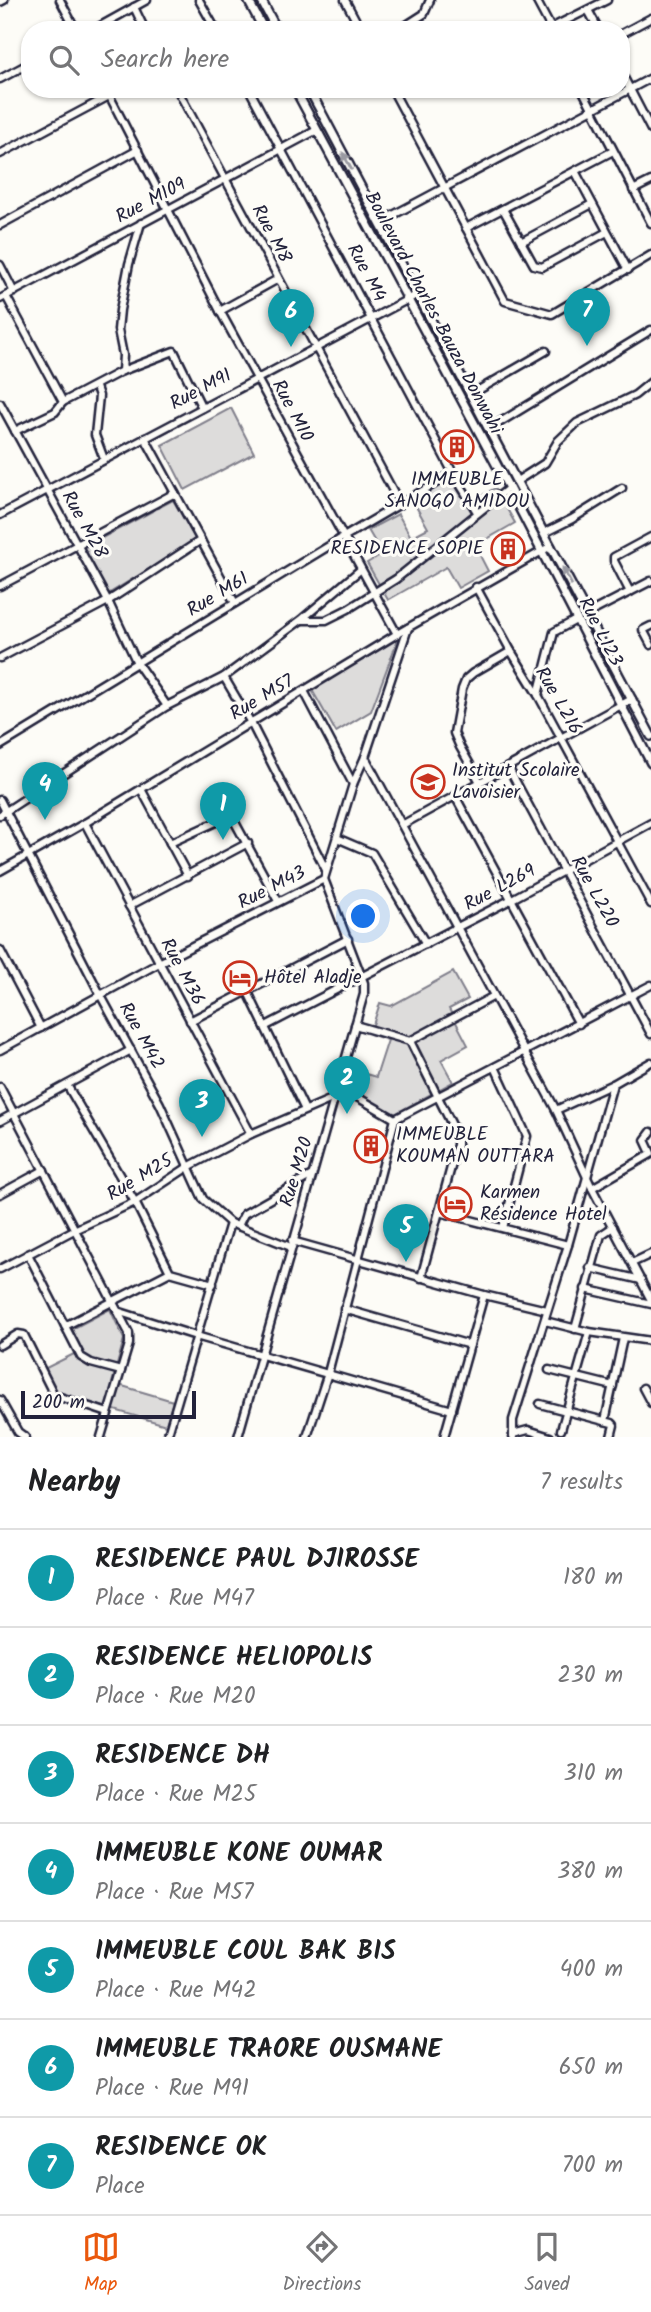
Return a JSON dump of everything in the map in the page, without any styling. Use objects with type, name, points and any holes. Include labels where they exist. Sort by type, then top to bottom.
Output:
[{"type":"main road","points":[[248,0],[259,21]]},
{"type":"main road","points":[[261,0],[272,21]]},
{"type":"main road","name":"Boulevard Charles Bauza Donwahi","points":[[300,98],[541,552]]},
{"type":"main road","name":"Boulevard Charles Bauza Donwahi","points":[[314,98],[651,736]]},
{"type":"main road","name":"Rue L123","points":[[541,552],[651,763]]},
{"type":"street","points":[[60,0],[71,21]]},
{"type":"street","points":[[109,21],[148,0]]},
{"type":"street","points":[[199,0],[211,21]]},
{"type":"street","points":[[345,0],[356,21]]},
{"type":"street","points":[[413,21],[424,14],[430,0]]},
{"type":"street","points":[[536,0],[548,21]]},
{"type":"street","points":[[567,21],[607,0]]},
{"type":"street","points":[[134,7],[141,21]]},
{"type":"street","points":[[588,10],[594,21]]},
{"type":"street","points":[[630,28],[651,18]]},
{"type":"street","points":[[0,79],[21,68]]},
{"type":"street","points":[[651,78],[631,89],[651,130]]},
{"type":"street","points":[[0,153],[97,98]]},
{"type":"street","name":"Rue M10","points":[[111,98],[220,311],[397,634]]},
{"type":"street","name":"Rue M8","points":[[182,98],[400,504]]},
{"type":"street","name":"Rue M4","points":[[254,98],[453,473],[477,512]]},
{"type":"street","points":[[397,98],[501,296],[511,303],[552,313],[651,255]]},
{"type":"street","points":[[586,98],[651,223]]},
{"type":"street","points":[[380,222],[613,98]]},
{"type":"street","name":"Rue M109","points":[[3,298],[317,130]]},
{"type":"street","points":[[0,225],[138,150]]},
{"type":"street","points":[[466,228],[613,151]]},
{"type":"street","points":[[575,171],[628,270]]},
{"type":"street","points":[[633,190],[651,181]]},
{"type":"street","points":[[521,242],[592,204]]},
{"type":"street","points":[[503,209],[534,265],[542,267],[607,232]]},
{"type":"street","points":[[122,371],[123,355],[118,330],[120,310],[141,223]]},
{"type":"street","points":[[0,265],[14,292]]},
{"type":"street","points":[[220,311],[278,279]]},
{"type":"street","name":"Rue M91","points":[[0,515],[418,294]]},
{"type":"street","points":[[3,298],[63,402]]},
{"type":"street","points":[[489,429],[651,330]]},
{"type":"street","points":[[15,431],[55,412],[63,402],[122,371],[174,351],[202,408]]},
{"type":"street","points":[[470,395],[546,351]]},
{"type":"street","points":[[517,481],[545,463],[558,441],[577,423],[635,395],[651,382]]},
{"type":"street","points":[[96,387],[99,396],[96,435],[104,459]]},
{"type":"street","name":"Rue M28","points":[[0,403],[108,601],[137,663],[167,706]]},
{"type":"street","points":[[145,438],[235,603]]},
{"type":"street","name":"Rue M61","points":[[0,746],[453,473]]},
{"type":"street","points":[[301,620],[326,620],[396,579],[509,488]]},
{"type":"street","points":[[544,533],[622,488]]},
{"type":"street","points":[[0,586],[175,493]]},
{"type":"street","points":[[630,592],[614,557],[651,537]]},
{"type":"street","points":[[0,658],[108,601],[201,540]]},
{"type":"street","name":"Rue M57","points":[[0,870],[85,823],[476,587],[551,546]]},
{"type":"street","points":[[3,813],[167,706],[224,677],[301,620],[360,570]]},
{"type":"street","points":[[587,614],[651,581]]},
{"type":"street","name":"Rue L216","points":[[476,587],[562,738],[651,904]]},
{"type":"street","points":[[538,695],[554,632],[576,620]]},
{"type":"street","points":[[651,626],[643,631],[651,645]]},
{"type":"street","name":"Rue M43","points":[[0,1050],[324,879],[408,628]]},
{"type":"street","points":[[480,782],[454,733],[462,689],[466,679],[511,651]]},
{"type":"street","points":[[224,677],[251,723],[327,871]]},
{"type":"street","points":[[304,691],[354,784]]},
{"type":"street","points":[[402,825],[632,699]]},
{"type":"street","points":[[365,757],[556,1110],[592,1188],[651,1302]]},
{"type":"street","name":"Rue L220","points":[[508,767],[651,1034]]},
{"type":"street","points":[[141,789],[188,876]]},
{"type":"street","points":[[455,796],[579,1024]]},
{"type":"street","name":"Rue M42","points":[[0,800],[3,813],[28,854],[160,1104],[203,1199],[230,1223],[291,1244],[547,1310]]},
{"type":"street","points":[[170,843],[228,815],[233,816],[278,901]]},
{"type":"street","name":"Rue M36","points":[[85,823],[251,1134]]},
{"type":"street","name":"Rue L269","points":[[266,1026],[512,899],[651,823]]},
{"type":"street","points":[[337,838],[372,853],[426,944]]},
{"type":"street","points":[[129,906],[248,843]]},
{"type":"street","name":"Rue M20","points":[[238,1437],[364,994],[348,939],[324,879]]},
{"type":"street","points":[[190,1021],[348,939]]},
{"type":"street","points":[[0,950],[41,1028]]},
{"type":"street","points":[[307,1437],[328,1373],[395,1119],[651,985]]},
{"type":"street","points":[[247,990],[305,1110]]},
{"type":"street","points":[[355,1025],[410,1041],[494,996]]},
{"type":"street","points":[[410,1041],[458,1140],[421,1278]]},
{"type":"street","points":[[0,1121],[131,1050]]},
{"type":"street","points":[[556,1110],[613,1084],[651,1062]]},
{"type":"street","points":[[495,1067],[527,1136],[503,1228]]},
{"type":"street","points":[[550,1437],[528,1430],[513,1436],[513,1420],[568,1245],[613,1084]]},
{"type":"street","points":[[67,1085],[135,1202],[170,1272]]},
{"type":"street","points":[[338,1086],[395,1119]]},
{"type":"street","points":[[0,1087],[130,1338],[101,1437]]},
{"type":"street","name":"Rue M25","points":[[0,1269],[135,1202],[188,1167],[251,1134],[334,1098]]},
{"type":"street","points":[[592,1188],[651,1154],[645,1140],[651,1132]]},
{"type":"street","points":[[0,1194],[44,1170]]},
{"type":"street","points":[[238,1226],[244,1214],[313,1175]]},
{"type":"street","points":[[439,1212],[568,1245]]},
{"type":"street","points":[[167,1437],[230,1223]]},
{"type":"street","points":[[575,1329],[601,1235],[613,1227]]},
{"type":"street","points":[[27,1254],[81,1357],[121,1371]]},
{"type":"street","points":[[632,1263],[651,1254]]},
{"type":"street","points":[[590,1268],[641,1280]]},
{"type":"street","points":[[65,1326],[170,1272],[213,1284]]},
{"type":"street","points":[[585,1289],[651,1302]]},
{"type":"street","points":[[444,1437],[484,1295]]},
{"type":"street","points":[[344,1309],[470,1345]]},
{"type":"street","points":[[117,1311],[452,1410]]},
{"type":"street","points":[[545,1321],[589,1332],[651,1341]]},
{"type":"street","points":[[561,1430],[589,1332]]},
{"type":"street","points":[[0,1345],[24,1335],[54,1395],[108,1413]]},
{"type":"street","points":[[605,1421],[623,1338]]},
{"type":"street","points":[[549,1370],[613,1386]]},
{"type":"street","points":[[643,1388],[651,1403]]},
{"type":"street","points":[[0,1400],[3,1413],[25,1437]]},
{"type":"street","points":[[540,1404],[614,1425],[611,1437]]},
{"type":"shaded area","points":[[231,408],[254,453],[185,490],[162,445]]},
{"type":"shaded area","points":[[458,475],[472,501],[495,488],[515,523],[475,546],[488,571],[458,588],[446,567],[388,600],[367,563],[382,554],[368,530],[398,514],[411,537],[428,528],[413,501]]},
{"type":"shaded area","points":[[173,500],[196,540],[108,594],[83,548]]},
{"type":"shaded area","points":[[398,639],[371,711],[336,732],[312,690]]},
{"type":"shaded area","points":[[453,972],[468,999],[449,1009],[468,1045],[441,1060],[453,1082],[395,1114],[337,1095],[345,1068],[376,1077],[388,1040],[370,1034],[380,1003],[391,1006]]},
{"type":"shaded area","points":[[110,1309],[124,1339],[112,1383],[173,1401],[166,1425],[56,1393],[44,1369],[82,1350],[72,1329]]},
{"type":"place","name":"RESIDENCE OK","points":[[587,346]]},
{"type":"place","name":"IMMEUBLE TRAORE OUSMANE","points":[[291,347]]},
{"type":"place","name":"IMMEUBLE SANOGO AMIDOU","points":[[457,447]]},
{"type":"place","name":"RESIDENCE SOPIE","points":[[508,549]]},
{"type":"place","name":"Institut Scolaire Lavoisier","points":[[428,782]]},
{"type":"place","name":"IMMEUBLE KONE OUMAR","points":[[45,820]]},
{"type":"place","name":"RESIDENCE PAUL DJIROSSE","points":[[223,840]]},
{"type":"place","name":"Hôtel Aladje","points":[[240,978]]},
{"type":"place","name":"RESIDENCE HELIOPOLIS","points":[[347,1114]]},
{"type":"place","name":"RESIDENCE DH","points":[[202,1137]]},
{"type":"place","name":"IMMEUBLE KOUMAN OUTTARA","points":[[371,1146]]},
{"type":"place","name":"Karmen Résidence Hotel","points":[[455,1204]]},
{"type":"place","name":"IMMEUBLE COUL BAK BIS","points":[[406,1262]]}]
